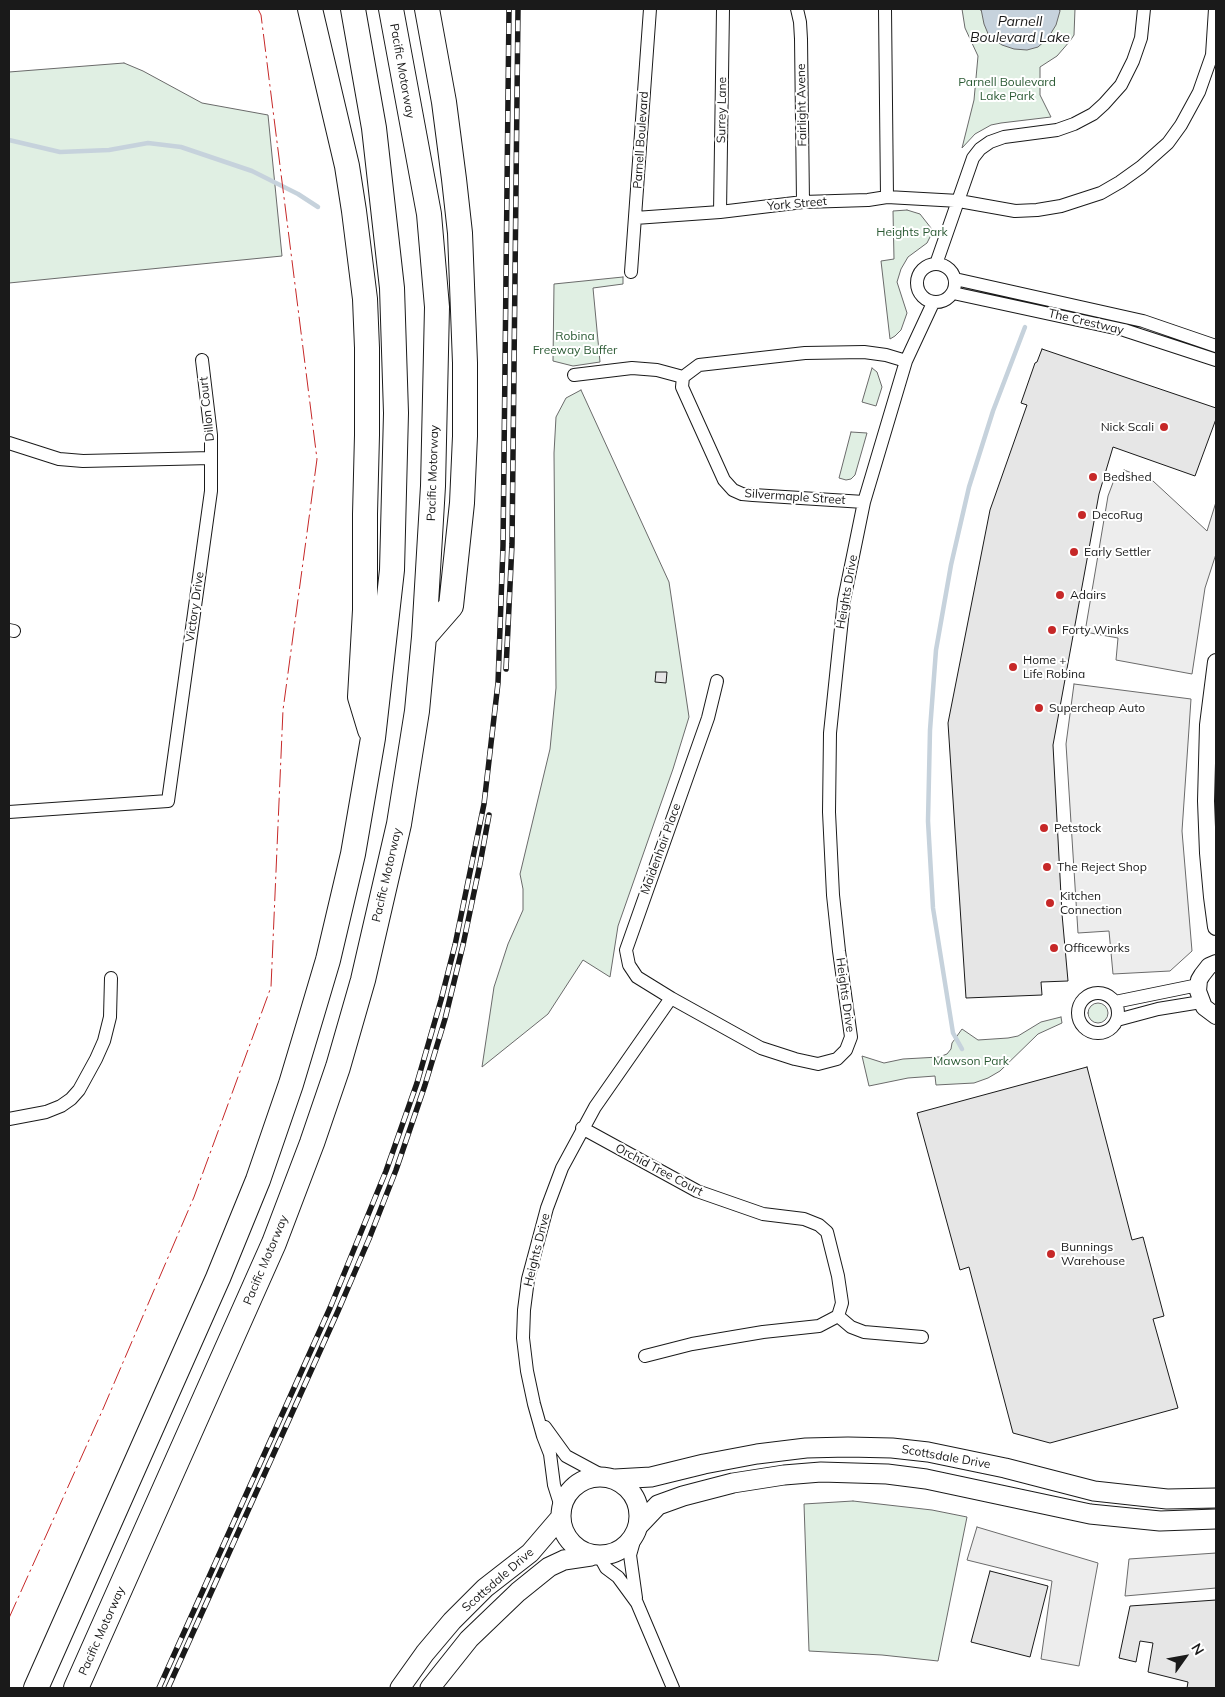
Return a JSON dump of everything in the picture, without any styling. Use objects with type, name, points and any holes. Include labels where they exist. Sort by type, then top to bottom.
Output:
[{"type":"highway","points":[[310,9],[347,166],[365,299],[367,435],[364,514],[364,610],[360,697],[373,738]]},
{"type":"highway","points":[[36,1688],[218,1278],[258,1180],[291,1084],[328,960],[353,854],[373,738],[392,570],[396,413],[391,279],[374,128],[353,9]]},
{"type":"highway","name":"Pacific Motorway","points":[[76,1688],[274,1243],[312,1143],[338,1067],[364,980],[399,824],[417,711],[424,637],[433,486],[437,307],[429,214],[391,9]]},
{"type":"highway","points":[[424,637],[451,606],[462,503],[465,436],[465,363],[460,233],[444,102],[427,9]]},
{"type":"main road","name":"Scottsdale Drive","points":[[610,1478],[650,1477],[748,1455],[806,1448],[892,1448],[928,1452],[1004,1468],[1094,1491],[1167,1498],[1216,1498]]},
{"type":"main road","name":"Scottsdale Drive","points":[[637,1530],[658,1505],[682,1496],[759,1479],[821,1472],[887,1474],[926,1479],[1090,1514],[1160,1520],[1216,1519]]},
{"type":"main road","points":[[590,1477],[610,1478],[627,1487],[635,1498],[639,1511],[637,1530],[627,1546],[614,1554],[596,1556],[576,1546],[566,1534],[560,1512],[567,1493],[577,1483],[590,1477]]},
{"type":"main road","name":"Scottsdale Drive","points":[[400,1688],[425,1652],[452,1621],[485,1588],[530,1554],[560,1512]]},
{"type":"main road","name":"Scottsdale Drive","points":[[430,1688],[469,1639],[504,1605],[550,1566],[564,1560],[596,1556]]},
{"type":"street","name":"Parnell Boulevard","points":[[631,272],[650,9]]},
{"type":"street","name":"Surrey Lane","points":[[720,212],[723,9]]},
{"type":"street","name":"Fairlight Avene","points":[[797,9],[800,30],[803,202]]},
{"type":"street","points":[[885,9],[887,196]]},
{"type":"street","points":[[936,264],[973,158],[990,142],[1004,137],[1057,130],[1093,114],[1112,97],[1126,76],[1141,38],[1144,9]]},
{"type":"street","name":"York Street","points":[[635,218],[720,212],[803,202],[868,200],[887,196],[958,201],[1015,211],[1037,210],[1061,206],[1101,193],[1141,167],[1168,143],[1182,125],[1192,107],[1212,55],[1216,9]]},
{"type":"street","points":[[936,264],[948,268],[955,280],[955,286],[953,293],[948,299],[933,303],[926,301],[918,291],[917,278],[924,268],[936,264]]},
{"type":"street","name":"The Crestway","points":[[955,280],[1143,320],[1216,346]]},
{"type":"street","name":"The Crestway","points":[[953,293],[1124,330],[1216,360]]},
{"type":"street","name":"Heights Drive","points":[[560,1512],[550,1454],[537,1414],[528,1371],[524,1338],[524,1310],[528,1279],[547,1208],[562,1168],[595,1106],[672,998],[761,1048],[818,1064],[837,1060],[846,1050],[852,1037],[839,951],[829,812],[830,743],[844,600],[864,502],[906,361],[933,303]]},
{"type":"street","points":[[574,375],[632,368],[657,370],[683,377],[699,365],[805,353],[864,352],[886,355],[906,361]]},
{"type":"street","name":"Dillon Court","points":[[202,360],[211,435],[211,458]]},
{"type":"street","name":"Silvermaple Street","points":[[683,377],[682,387],[724,480],[733,490],[742,494],[752,495],[864,502]]},
{"type":"street","points":[[9,443],[59,458],[83,461],[211,458]]},
{"type":"street","name":"Victory Drive","points":[[9,812],[168,801],[210,491],[211,458]]},
{"type":"street","points":[[1216,662],[1208,725],[1206,801],[1208,853],[1216,926]]},
{"type":"street","name":"Maidenhair Place","points":[[672,998],[637,977],[629,965],[626,950],[708,718],[717,681]]},
{"type":"street","points":[[1216,963],[1205,970],[1198,985],[1201,1002],[1208,1011],[1216,1016]]},
{"type":"street","points":[[9,1119],[46,1112],[61,1106],[79,1090],[96,1059],[106,1035],[110,1016],[111,978]]},
{"type":"street","points":[[1115,1002],[1198,985]]},
{"type":"street","points":[[1091,994],[1104,994],[1115,1002],[1118,1009],[1117,1020],[1106,1032],[1094,1033],[1083,1027],[1078,1016],[1080,1002],[1091,994]]},
{"type":"street","points":[[1117,1020],[1158,1009],[1201,1002]]},
{"type":"street","name":"Orchid Tree Court","points":[[582,1128],[697,1191],[763,1214],[804,1219],[820,1225],[827,1232],[838,1276],[842,1303],[838,1316]]},
{"type":"street","points":[[645,1356],[692,1344],[763,1332],[819,1326],[838,1316],[851,1327],[864,1332],[922,1337]]},
{"type":"street","name":"Heights Drive","points":[[537,1414],[566,1456],[610,1478]]},
{"type":"street","points":[[637,1530],[630,1555],[637,1603]]},
{"type":"street","points":[[596,1556],[606,1568],[618,1577],[637,1603],[673,1688]]},
{"type":"green space","name":"Parnell Boulevard Lake Park","points":[[962,9],[981,9],[981,11],[1060,11],[1059,9],[1075,9],[1074,35],[1057,56],[1040,67],[1040,95],[1051,117],[991,125],[975,134],[962,148],[974,100],[978,56],[965,28]]},
{"type":"green space","points":[[124,63],[143,71],[202,103],[268,115],[282,256],[9,283],[9,72]]},
{"type":"green space","name":"Heights Park","points":[[907,210],[920,214],[931,228],[931,235],[927,243],[908,257],[901,269],[897,282],[907,313],[901,330],[890,339],[881,261],[894,259],[893,211]]},
{"type":"green space","name":"Robina Freeway Buffer","points":[[623,277],[623,284],[593,288],[600,362],[573,366],[553,361],[554,284]]},
{"type":"green space","points":[[872,368],[877,372],[882,387],[876,406],[862,402]]},
{"type":"green space","points":[[581,390],[669,582],[689,717],[673,769],[618,926],[610,977],[583,960],[548,1014],[482,1067],[494,987],[508,944],[523,910],[523,889],[520,874],[550,749],[556,688],[554,453],[556,417],[566,398]]},
{"type":"green space","points":[[851,432],[867,433],[855,475],[851,479],[846,480],[839,478]]},
{"type":"green space","points":[[1098,1003],[1105,1006],[1108,1013],[1105,1020],[1098,1023],[1091,1020],[1088,1013],[1091,1006]]},
{"type":"green space","name":"Mawson Park","points":[[1061,1017],[1062,1023],[1038,1034],[1000,1071],[988,1078],[974,1083],[936,1085],[935,1076],[908,1078],[869,1086],[862,1056],[884,1063],[903,1059],[939,1057],[947,1054],[962,1029],[978,1040],[1008,1038],[1018,1036],[1041,1022]]},
{"type":"green space","points":[[853,1501],[932,1510],[967,1517],[938,1661],[882,1655],[809,1651],[804,1504]]},
{"type":"shaded area","points":[[1124,470],[1153,481],[1207,531],[1216,502],[1216,554],[1205,588],[1192,674],[1116,660],[1118,638],[1085,632],[1108,496],[1114,480]]},
{"type":"shaded area","points":[[1074,684],[1191,699],[1182,831],[1192,951],[1170,971],[1113,974],[1109,931],[1078,933],[1066,744]]},
{"type":"shaded area","points":[[977,1527],[1098,1563],[1079,1666],[1041,1659],[1052,1581],[967,1560]]},
{"type":"shaded area","points":[[1216,1553],[1216,1588],[1125,1596],[1129,1559]]},
{"type":"water","name":"Parnell Boulevard Lake","points":[[981,9],[1059,9],[1060,11],[1056,25],[1048,38],[1038,47],[1027,50],[1014,49],[1002,45],[989,36]]},
{"type":"building","name":"Home + Life Robina","points":[[1042,349],[1216,408],[1216,419],[1195,476],[1113,447],[1099,494],[1053,745],[1062,914],[1068,981],[1041,982],[1042,995],[966,998],[948,723],[990,510],[1027,405],[1021,403]]},
{"type":"building","points":[[656,672],[667,672],[666,683],[655,682]]},
{"type":"building","name":"Bunnings Warehouse","points":[[1087,1067],[1132,1240],[1143,1237],[1164,1316],[1153,1319],[1178,1408],[1050,1443],[1013,1433],[969,1267],[960,1270],[917,1113]]},
{"type":"building","points":[[990,1571],[1048,1586],[1030,1657],[971,1642]]},
{"type":"building","points":[[1216,1600],[1216,1688],[1187,1688],[1188,1682],[1148,1672],[1153,1643],[1140,1641],[1136,1662],[1119,1658],[1130,1606]]},
{"type":"waterway","points":[[9,140],[60,152],[109,150],[148,143],[181,147],[252,171],[298,194],[318,207]]},
{"type":"waterway","points":[[962,1049],[953,1033],[933,908],[928,821],[930,730],[936,650],[951,565],[969,487],[993,411],[1025,327]]},
{"type":"railway","points":[[159,1688],[330,1308],[386,1171],[417,1083],[455,945],[484,804],[498,683],[503,546],[509,9]]},
{"type":"railway","points":[[506,669],[512,544],[518,9]]},
{"type":"railway","points":[[168,1688],[338,1311],[396,1170],[445,1019],[463,945],[489,815]]},
{"type":"power","points":[[9,1618],[103,1409],[194,1197],[271,987],[283,710],[317,459],[261,15],[258,9]]},
{"type":"place","name":"Nick Scali","points":[[1164,427]]},
{"type":"place","name":"Bedshed","points":[[1093,477]]},
{"type":"place","name":"DecoRug","points":[[1082,515]]},
{"type":"place","name":"Early Settler","points":[[1074,552]]},
{"type":"place","name":"Adairs","points":[[1060,595]]},
{"type":"place","name":"Forty Winks","points":[[1052,630]]},
{"type":"place","name":"Home + Life Robina","points":[[1013,667]]},
{"type":"place","name":"Supercheap Auto","points":[[1039,708]]},
{"type":"place","name":"Petstock","points":[[1044,828]]},
{"type":"place","name":"The Reject Shop","points":[[1047,867]]},
{"type":"place","name":"Kitchen Connection","points":[[1050,903]]},
{"type":"place","name":"Officeworks","points":[[1054,948]]},
{"type":"place","name":"Bunnings Warehouse","points":[[1051,1254]]}]
